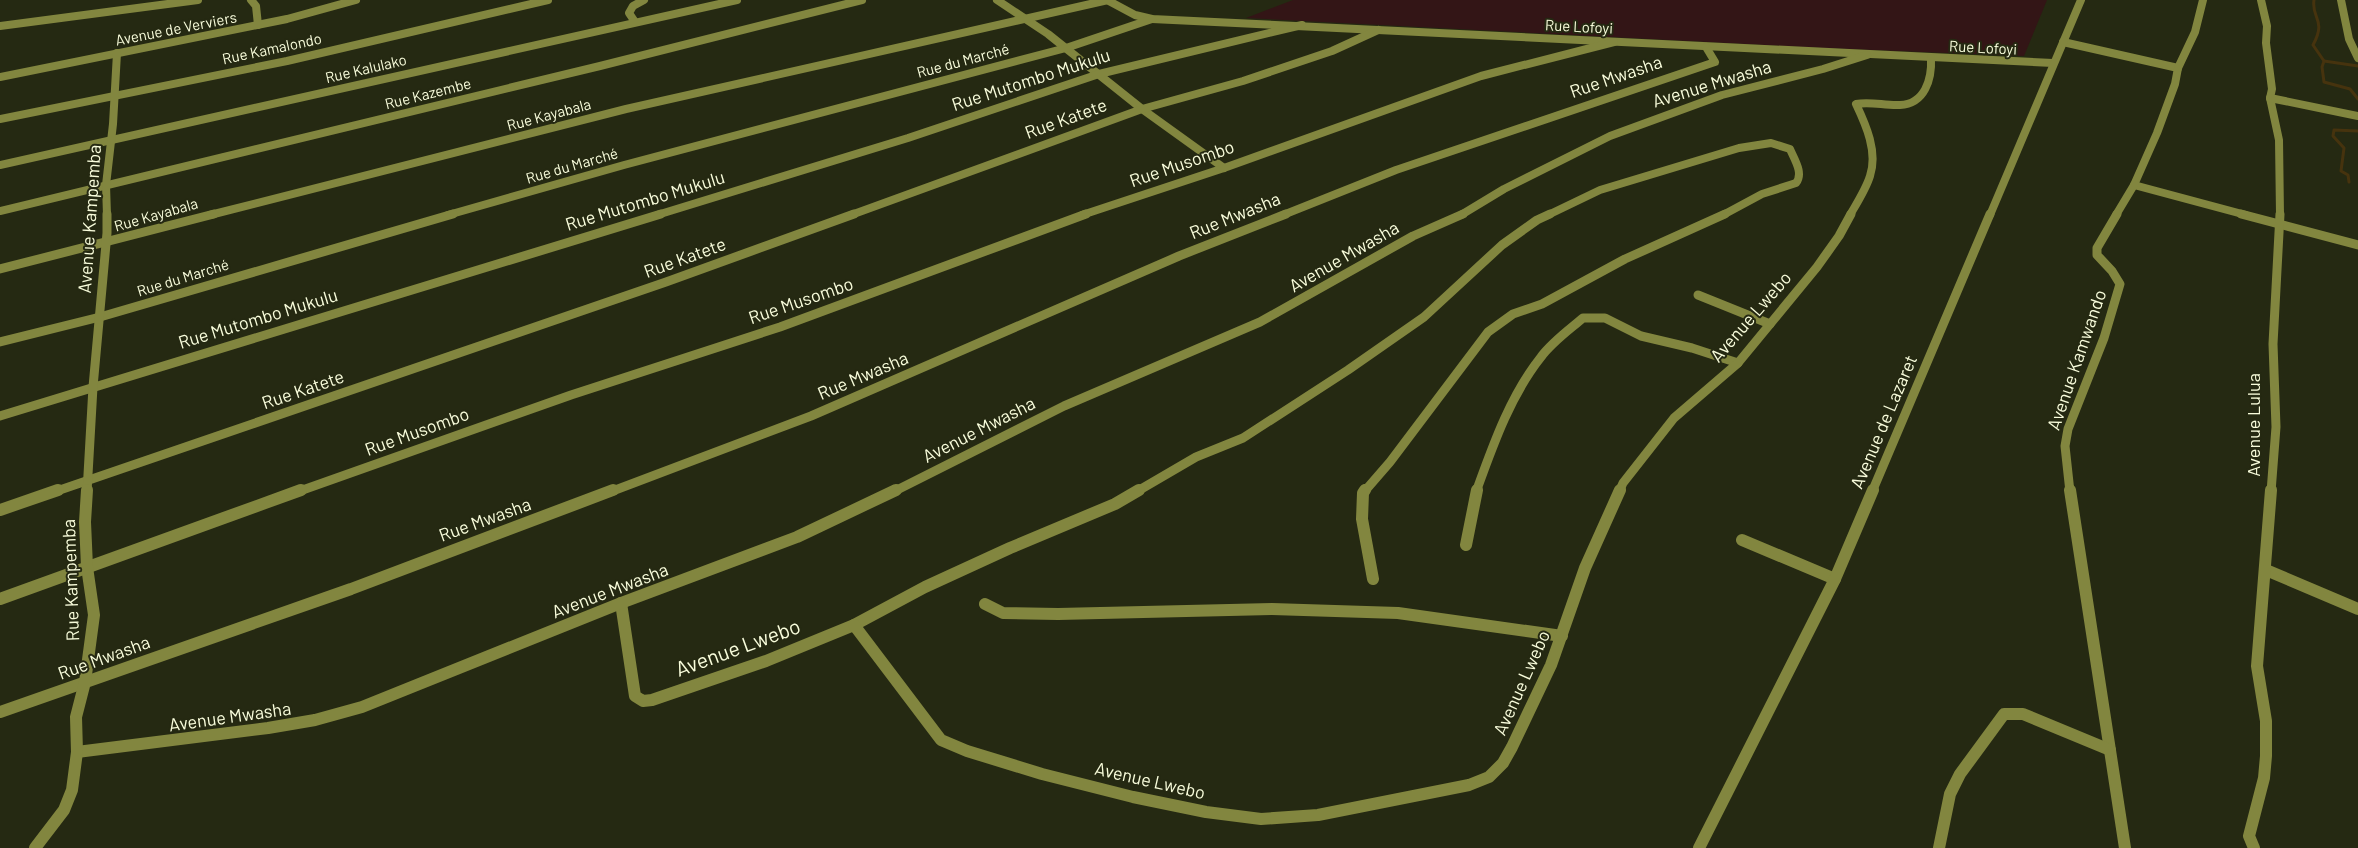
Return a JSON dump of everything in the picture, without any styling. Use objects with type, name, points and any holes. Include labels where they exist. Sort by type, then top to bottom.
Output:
[{"type":"street","points":[[0,26],[198,0]]},
{"type":"street","points":[[251,0],[256,6],[258,25]]},
{"type":"street","name":"Avenue de Verviers","points":[[0,77],[312,14],[356,0]]},
{"type":"street","name":"Rue Kamalondo","points":[[0,118],[287,61],[548,0]]},
{"type":"street","points":[[635,22],[629,13],[630,9],[644,0]]},
{"type":"street","name":"Rue Kalulako","points":[[0,165],[737,0]]},
{"type":"street","name":"Rue Kazembe","points":[[0,211],[600,66],[862,0]]},
{"type":"street","points":[[997,0],[1066,48],[1142,109],[1224,168]]},
{"type":"street","name":"Rue Kayabala","points":[[0,269],[106,243],[312,187],[495,144],[626,109],[1008,21],[1027,20],[1108,0]]},
{"type":"street","name":"Rue Lofoyi","points":[[1108,0],[1135,15],[1152,20],[1302,25],[1706,47],[2053,63]]},
{"type":"street","name":"Avenue de Lazaret","points":[[1699,848],[1835,579],[2081,0]]},
{"type":"street","name":"Avenue Kamwando","points":[[2125,848],[2067,470],[2065,446],[2068,429],[2104,338],[2120,284],[2096,251],[2134,185],[2168,105],[2178,68],[2195,32],[2203,0]]},
{"type":"street","name":"Avenue Lulua","points":[[2254,848],[2250,844],[2249,836],[2264,778],[2266,756],[2266,721],[2257,666],[2276,427],[2273,344],[2280,225],[2279,140],[2270,98],[2272,89],[2266,42],[2267,26],[2261,0]]},
{"type":"street","points":[[2341,0],[2351,51],[2358,58]]},
{"type":"street","name":"Rue du Marché","points":[[0,342],[100,317],[624,165],[1066,48],[1152,20]]},
{"type":"street","name":"Rue Mutombo Mukulu","points":[[0,416],[908,138],[1099,74],[1302,25]]},
{"type":"street","name":"Rue Katete","points":[[0,510],[666,282],[1142,109],[1332,51],[1378,30]]},
{"type":"street","name":"Rue Musombo","points":[[0,599],[571,394],[780,327],[1043,228],[1224,168],[1480,76],[1614,42]]},
{"type":"street","points":[[2062,42],[2178,68]]},
{"type":"street","name":"Rue Mwasha","points":[[0,712],[350,588],[811,416],[1179,256],[1396,170],[1715,62],[1706,47]]},
{"type":"street","name":"Avenue Kampemba","points":[[93,387],[106,243],[106,185],[117,53]]},
{"type":"street","name":"Avenue Mwasha","points":[[77,752],[161,744],[282,727],[338,715],[621,603],[797,537],[918,480],[1064,406],[1260,322],[1413,236],[1462,216],[1504,189],[1610,136],[1722,95],[1823,69],[1867,55]]},
{"type":"street","name":"Avenue Lwebo","points":[[854,625],[935,734],[951,745],[1042,774],[1134,797],[1206,812],[1260,818],[1318,815],[1431,794],[1469,785],[1489,777],[1503,763],[1512,747],[1551,665],[1585,568],[1623,483],[1674,418],[1738,364],[1834,244],[1870,177],[1873,160],[1869,132],[1856,104],[1894,106],[1913,103],[1920,98],[1929,85],[1933,70],[1931,58]]},
{"type":"street","points":[[2270,98],[2358,116]]},
{"type":"street","name":"Avenue Lwebo","points":[[621,603],[635,696],[643,701],[652,700],[766,661],[854,625],[925,587],[1010,548],[1115,504],[1190,460],[1243,438],[1417,322],[1502,245],[1537,220],[1600,190],[1739,148],[1771,143],[1790,149],[1799,170],[1800,180],[1790,186],[1762,194],[1715,220],[1625,259],[1542,304],[1513,314],[1488,332],[1390,462],[1363,493],[1362,519],[1373,578]]},
{"type":"street","points":[[2134,185],[2358,245]]},
{"type":"street","points":[[1698,296],[1770,324]]},
{"type":"street","points":[[1466,545],[1475,495],[1497,434],[1529,373],[1542,355],[1583,318],[1605,318],[1641,336],[1692,348],[1738,364]]},
{"type":"street","name":"Rue Kampemba","points":[[35,848],[69,801],[74,780],[77,752],[76,717],[92,646],[94,615],[87,567],[85,522],[93,387]]},
{"type":"street","points":[[1742,540],[1835,579]]},
{"type":"street","points":[[2266,570],[2358,609]]},
{"type":"street","points":[[985,604],[1003,613],[1058,614],[1272,608],[1398,613],[1562,636]]},
{"type":"street","points":[[1939,848],[1950,794],[1960,774],[2004,714],[2023,714],[2110,750]]},
{"type":"shaded area","points":[[1293,0],[2047,0],[2024,56],[1823,48],[1246,18]]},
{"type":"waterway","points":[[2314,0],[2319,30],[2313,45],[2324,61]]},
{"type":"waterway","points":[[2324,61],[2358,66]]},
{"type":"waterway","points":[[2324,61],[2322,67],[2324,82],[2350,89],[2358,99]]},
{"type":"waterway","points":[[2349,182],[2348,175],[2341,171],[2344,148],[2333,136],[2334,130],[2358,131]]}]
